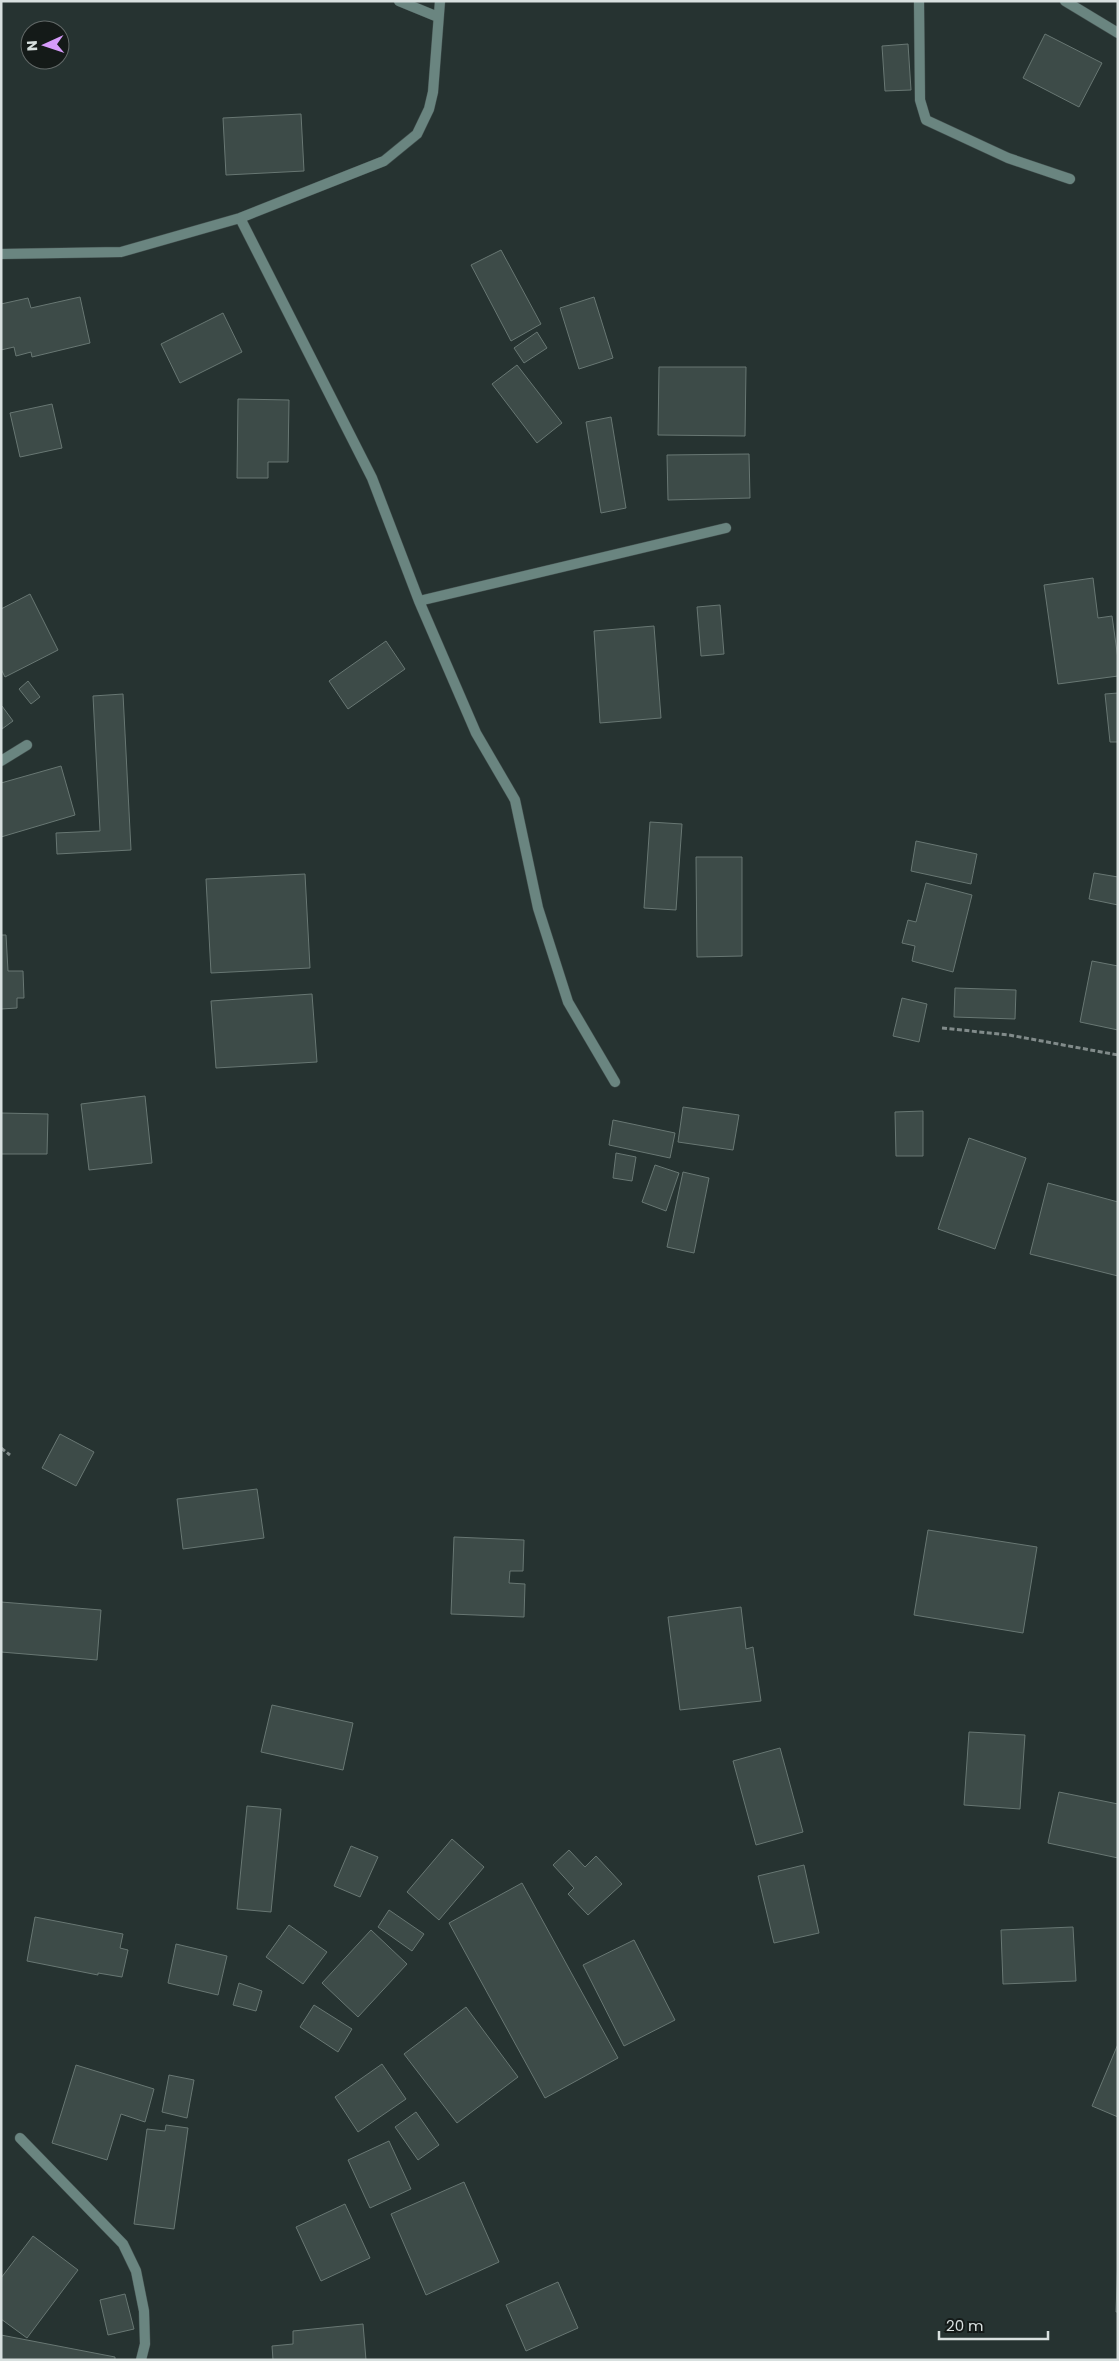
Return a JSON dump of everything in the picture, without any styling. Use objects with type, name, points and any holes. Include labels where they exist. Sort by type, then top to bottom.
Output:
[{"type":"street","points":[[399,1],[438,17]]},
{"type":"street","points":[[1,254],[122,252],[240,218],[384,161],[410,141],[423,124],[431,101],[440,1]]},
{"type":"street","points":[[919,1],[920,100],[926,120],[1008,158],[1070,179]]},
{"type":"street","points":[[1065,1],[1118,33]]},
{"type":"street","points":[[240,218],[372,478],[419,601],[476,734],[515,800],[538,908],[568,1002],[615,1082]]},
{"type":"street","points":[[419,601],[726,528]]},
{"type":"street","points":[[1,761],[27,745]]},
{"type":"street","points":[[20,2138],[123,2244],[136,2271],[144,2311],[145,2344],[141,2360]]},
{"type":"path","points":[[942,1028],[1008,1035],[1118,1055]]},
{"type":"path","points":[[1,1448],[10,1455]]},
{"type":"building","points":[[1045,34],[1102,63],[1079,107],[1023,78]]},
{"type":"building","points":[[908,44],[911,90],[885,91],[882,46]]},
{"type":"building","points":[[301,114],[304,171],[226,175],[223,118]]},
{"type":"building","points":[[501,250],[541,324],[511,341],[471,265]]},
{"type":"building","points":[[80,297],[90,343],[32,357],[31,352],[16,356],[14,347],[1,350],[1,304],[28,298],[31,308]]},
{"type":"building","points":[[594,297],[613,358],[579,369],[560,308]]},
{"type":"building","points":[[223,313],[242,352],[180,383],[161,344]]},
{"type":"building","points":[[537,332],[547,348],[524,363],[514,348]]},
{"type":"building","points":[[517,365],[562,423],[537,443],[492,384]]},
{"type":"building","points":[[659,367],[746,367],[745,436],[658,435]]},
{"type":"building","points":[[238,399],[289,400],[288,462],[268,462],[268,478],[237,478]]},
{"type":"building","points":[[52,404],[62,448],[20,457],[10,413]]},
{"type":"building","points":[[611,417],[626,508],[601,513],[586,422]]},
{"type":"building","points":[[749,454],[750,498],[668,500],[667,455]]},
{"type":"building","points":[[1093,578],[1098,618],[1112,616],[1118,659],[1118,676],[1058,684],[1044,585]]},
{"type":"building","points":[[30,594],[58,650],[5,677],[1,669],[1,609]]},
{"type":"building","points":[[720,605],[724,654],[701,656],[697,607]]},
{"type":"building","points":[[654,626],[661,718],[600,723],[594,631]]},
{"type":"building","points":[[386,641],[405,669],[348,709],[329,681]]},
{"type":"building","points":[[28,681],[40,697],[31,704],[19,689]]},
{"type":"building","points":[[1118,693],[1118,742],[1110,742],[1105,694]]},
{"type":"building","points":[[123,694],[131,850],[57,854],[56,833],[100,831],[93,696]]},
{"type":"building","points":[[1,707],[13,721],[2,729]]},
{"type":"building","points":[[61,766],[75,815],[1,837],[1,783]]},
{"type":"building","points":[[650,822],[682,824],[676,910],[644,908]]},
{"type":"building","points":[[916,841],[977,854],[971,884],[911,871]]},
{"type":"building","points":[[696,857],[742,857],[742,956],[697,957]]},
{"type":"building","points":[[1094,873],[1118,877],[1118,905],[1089,899]]},
{"type":"building","points":[[305,874],[310,968],[211,973],[206,879]]},
{"type":"building","points":[[926,883],[972,895],[953,972],[912,961],[915,946],[902,943],[908,920],[916,922]]},
{"type":"building","points":[[1,935],[6,935],[8,971],[23,971],[24,998],[17,998],[17,1008],[1,1009]]},
{"type":"building","points":[[1092,961],[1118,966],[1118,1030],[1080,1022]]},
{"type":"building","points":[[955,988],[1016,990],[1015,1019],[954,1017]]},
{"type":"building","points":[[312,994],[317,1062],[216,1068],[211,1001]]},
{"type":"building","points":[[902,998],[927,1004],[919,1042],[893,1036]]},
{"type":"building","points":[[145,1096],[152,1163],[89,1170],[81,1104]]},
{"type":"building","points":[[683,1107],[739,1115],[733,1150],[678,1142]]},
{"type":"building","points":[[923,1111],[923,1156],[896,1156],[895,1112]]},
{"type":"building","points":[[1,1113],[48,1114],[47,1154],[1,1154]]},
{"type":"building","points":[[613,1120],[675,1133],[670,1158],[609,1145]]},
{"type":"building","points":[[969,1138],[1026,1158],[995,1249],[938,1229]]},
{"type":"building","points":[[616,1153],[636,1157],[632,1181],[613,1178]]},
{"type":"building","points":[[655,1165],[679,1173],[666,1211],[642,1202]]},
{"type":"building","points":[[683,1172],[709,1178],[694,1253],[667,1247]]},
{"type":"building","points":[[1048,1183],[1118,1202],[1118,1276],[1030,1254]]},
{"type":"building","points":[[60,1434],[94,1452],[76,1486],[42,1468]]},
{"type":"building","points":[[257,1489],[264,1538],[183,1549],[177,1499]]},
{"type":"building","points":[[928,1530],[1037,1547],[1023,1633],[914,1615]]},
{"type":"building","points":[[454,1537],[524,1540],[523,1571],[510,1571],[509,1583],[525,1584],[524,1617],[451,1614]]},
{"type":"building","points":[[1,1602],[101,1610],[97,1660],[1,1652]]},
{"type":"building","points":[[741,1607],[746,1649],[753,1647],[761,1701],[680,1710],[668,1617]]},
{"type":"building","points":[[272,1705],[353,1723],[343,1770],[261,1752]]},
{"type":"building","points":[[969,1732],[1025,1735],[1020,1809],[964,1805]]},
{"type":"building","points":[[780,1748],[803,1832],[756,1845],[733,1761]]},
{"type":"building","points":[[1059,1792],[1118,1804],[1118,1858],[1048,1843]]},
{"type":"building","points":[[247,1806],[281,1809],[271,1912],[237,1909]]},
{"type":"building","points":[[452,1839],[484,1867],[439,1920],[407,1892]]},
{"type":"building","points":[[351,1846],[378,1857],[360,1897],[334,1886]]},
{"type":"building","points":[[569,1850],[585,1867],[596,1856],[622,1884],[588,1915],[568,1894],[574,1888],[553,1865]]},
{"type":"building","points":[[804,1865],[819,1933],[774,1943],[758,1876]]},
{"type":"building","points":[[522,1883],[618,2058],[545,2098],[449,1923]]},
{"type":"building","points":[[389,1910],[424,1934],[412,1951],[378,1927]]},
{"type":"building","points":[[35,1917],[123,1934],[120,1948],[128,1950],[122,1977],[98,1973],[98,1975],[27,1961]]},
{"type":"building","points":[[289,1925],[327,1952],[303,1984],[266,1957]]},
{"type":"building","points":[[1073,1927],[1076,1981],[1003,1984],[1001,1930]]},
{"type":"building","points":[[371,1930],[407,1964],[358,2017],[322,1983]]},
{"type":"building","points":[[634,1940],[675,2020],[624,2046],[583,1965]]},
{"type":"building","points":[[176,1944],[227,1956],[218,1995],[168,1983]]},
{"type":"building","points":[[239,1983],[262,1991],[256,2011],[233,2005]]},
{"type":"building","points":[[314,2005],[352,2029],[338,2052],[300,2027]]},
{"type":"building","points":[[466,2007],[518,2077],[457,2123],[404,2054]]},
{"type":"building","points":[[1118,2044],[1118,2117],[1092,2106]]},
{"type":"building","points":[[382,2064],[406,2099],[358,2132],[335,2097]]},
{"type":"building","points":[[76,2065],[154,2089],[145,2122],[121,2114],[107,2160],[52,2143]]},
{"type":"building","points":[[169,2075],[194,2080],[187,2118],[162,2112]]},
{"type":"building","points":[[416,2112],[439,2145],[418,2160],[395,2127]]},
{"type":"building","points":[[166,2125],[188,2128],[174,2229],[134,2224],[147,2129],[165,2131]]},
{"type":"building","points":[[389,2141],[411,2189],[370,2208],[348,2160]]},
{"type":"building","points":[[464,2182],[499,2262],[426,2295],[391,2214]]},
{"type":"building","points":[[345,2204],[370,2258],[321,2281],[296,2227]]},
{"type":"building","points":[[33,2236],[78,2270],[27,2338],[1,2319],[1,2278]]},
{"type":"building","points":[[1118,2255],[1118,2312],[1116,2312]]},
{"type":"building","points":[[558,2282],[578,2328],[526,2351],[506,2305]]},
{"type":"building","points":[[125,2294],[134,2329],[108,2335],[100,2300]]},
{"type":"building","points":[[363,2324],[366,2360],[273,2360],[272,2346],[293,2344],[293,2331]]},
{"type":"building","points":[[1,2335],[115,2357],[115,2360],[1,2360]]}]
